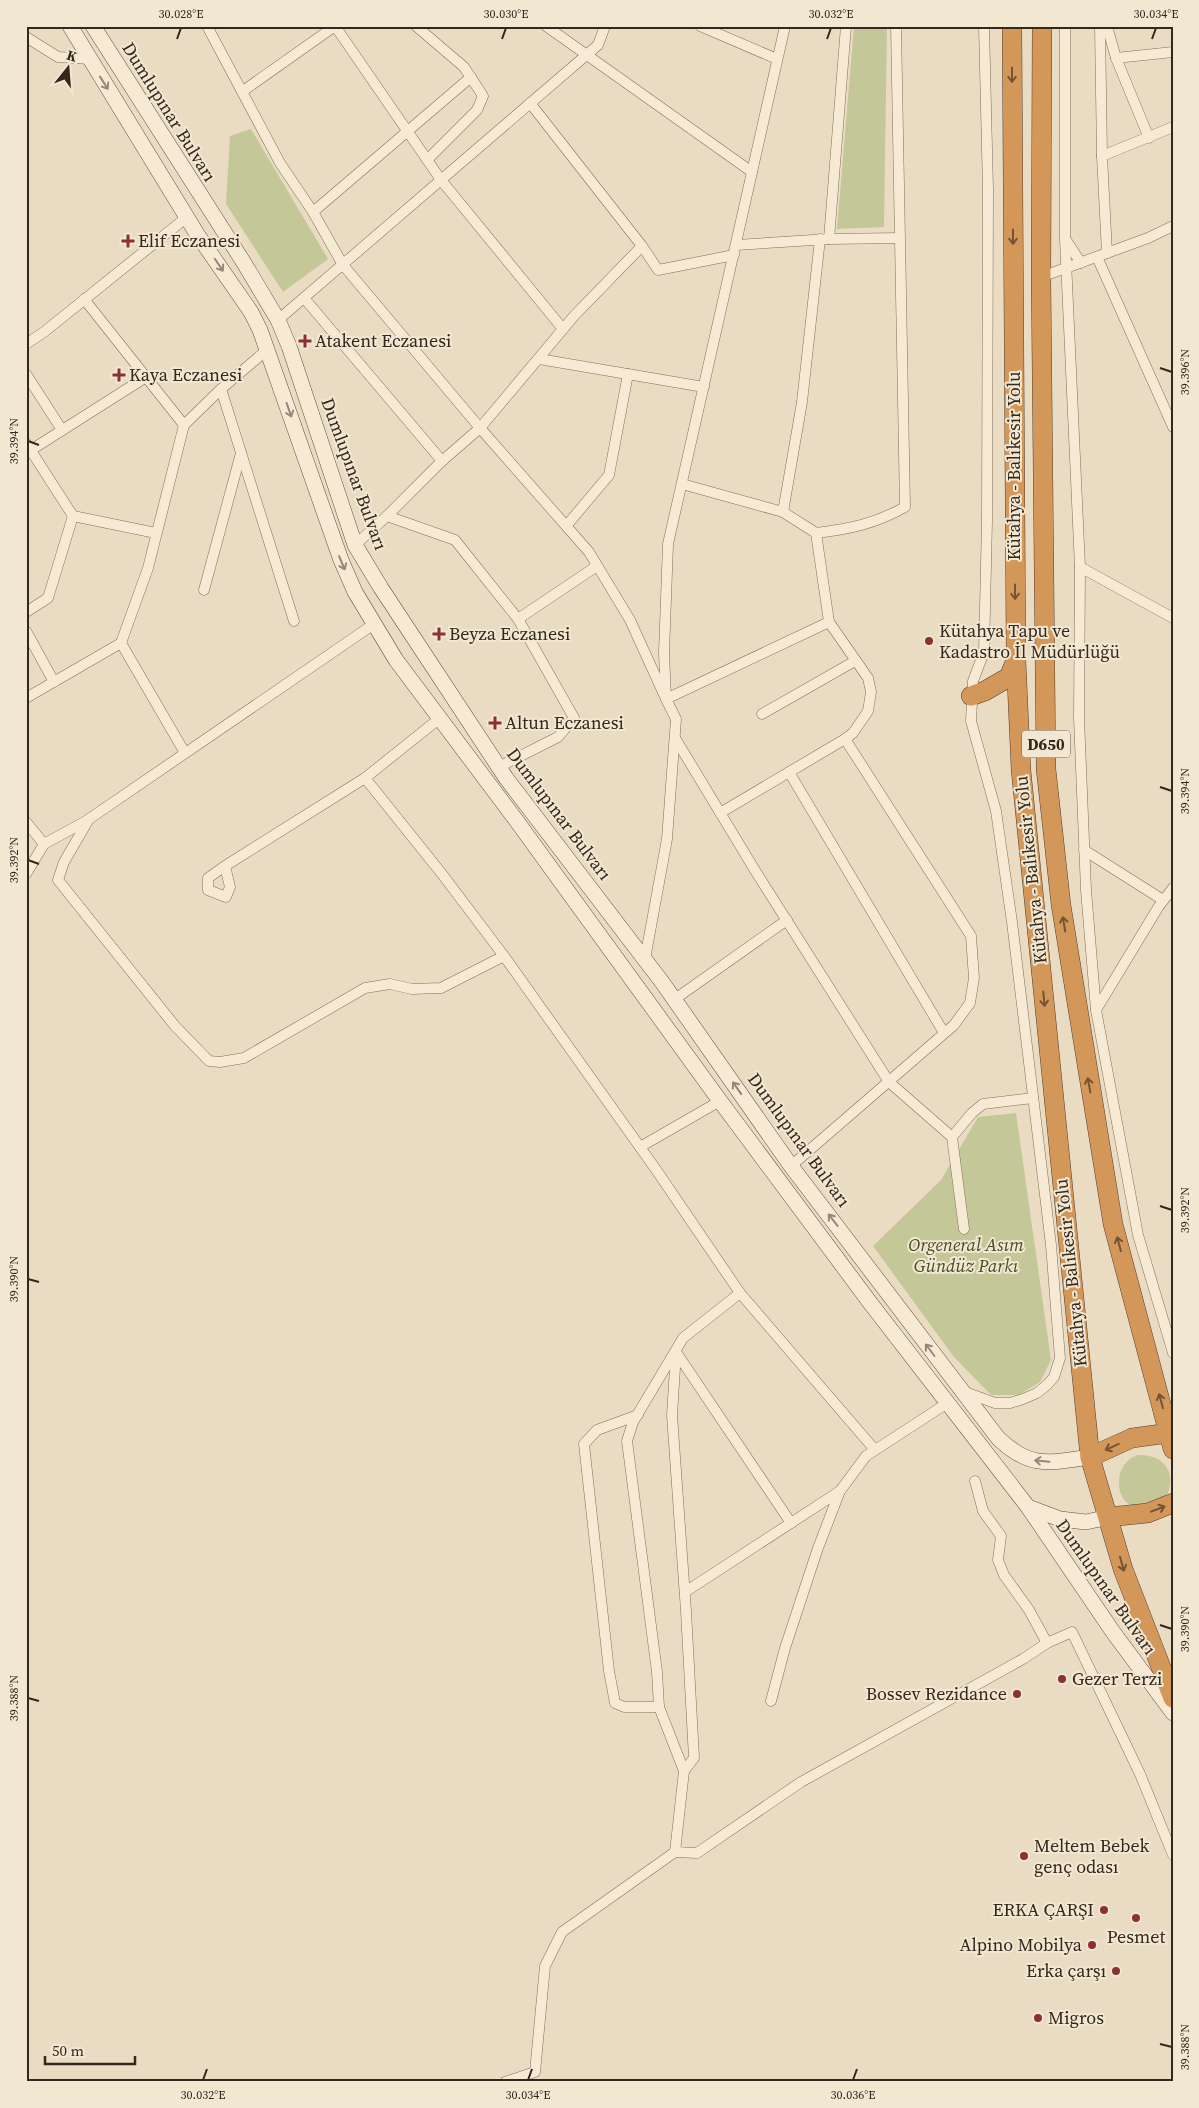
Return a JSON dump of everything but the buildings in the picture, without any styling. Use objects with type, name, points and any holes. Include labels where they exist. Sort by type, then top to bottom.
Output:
[{"type":"highway","name":"Kütahya - Balıkesir Yolu","points":[[1012,26],[1016,660],[1021,770],[1090,1457],[1123,1569],[1173,1698]]},
{"type":"highway","name":"Kütahya - Balıkesir Yolu","points":[[1042,26],[1041,277],[1046,769],[1061,904],[1113,1224],[1172,1438]]},
{"type":"highway","points":[[971,696],[985,691],[1009,676],[1016,660]]},
{"type":"highway","points":[[1090,1457],[1132,1438],[1172,1438]]},
{"type":"highway","points":[[1109,1517],[1148,1512],[1173,1503]]},
{"type":"main road","name":"Dumlupınar Bulvarı","points":[[70,26],[187,217],[251,312],[268,349],[341,560],[355,592],[396,660],[522,828],[720,1101],[871,1304],[949,1402],[1028,1507],[1113,1632],[1173,1713]]},
{"type":"main road","name":"Dumlupınar Bulvarı","points":[[93,26],[244,263],[278,320],[289,346],[355,545],[380,588],[499,767],[645,958],[791,1166],[998,1438],[1020,1457],[1046,1462],[1090,1457]]},
{"type":"main road","name":"Dumlupınar Bulvarı","points":[[1028,1507],[1060,1518],[1086,1522],[1109,1517]]},
{"type":"street","points":[[207,26],[280,163],[313,212],[343,265],[480,428],[589,552],[630,620],[676,719],[667,839],[645,958]]},
{"type":"street","points":[[243,91],[335,26],[441,180],[563,330]]},
{"type":"street","points":[[416,26],[464,67],[483,96],[477,110],[427,160]]},
{"type":"street","points":[[278,320],[598,45],[605,26]]},
{"type":"street","points":[[700,26],[777,59]]},
{"type":"street","points":[[666,699],[664,653],[668,544],[785,26]]},
{"type":"street","points":[[783,512],[802,402],[824,239],[846,26]]},
{"type":"street","points":[[682,484],[783,512],[816,533],[851,529],[884,519],[905,507],[896,26]]},
{"type":"street","points":[[961,1391],[995,1403],[1010,1403],[1023,1399],[1037,1393],[1047,1385],[1054,1377],[1060,1358],[1051,1245],[996,811],[971,721],[972,681],[984,652],[988,521],[988,190],[984,26]]},
{"type":"street","points":[[1065,26],[1066,239],[1080,567],[1079,718],[1084,850],[1096,1010],[1138,1235],[1173,1352]]},
{"type":"street","points":[[1100,26],[1102,255],[1173,427]]},
{"type":"street","points":[[1106,26],[1116,58],[1149,138]]},
{"type":"street","points":[[549,27],[752,172]]},
{"type":"street","points":[[26,37],[58,57],[90,59]]},
{"type":"street","points":[[1116,58],[1173,52]]},
{"type":"street","points":[[313,212],[471,77]]},
{"type":"street","points":[[530,103],[642,246],[658,270],[735,250],[824,239],[899,238]]},
{"type":"street","points":[[1102,156],[1173,127]]},
{"type":"street","points":[[26,344],[187,217]]},
{"type":"street","points":[[1041,277],[1148,238],[1173,226]]},
{"type":"street","points":[[1066,239],[1081,263]]},
{"type":"street","points":[[355,545],[442,461],[480,428],[574,316],[642,246]]},
{"type":"street","points":[[304,298],[442,461]]},
{"type":"street","points":[[84,299],[184,425]]},
{"type":"street","points":[[26,698],[121,643],[148,568],[184,425],[268,349]]},
{"type":"street","points":[[539,359],[704,387]]},
{"type":"street","points":[[26,374],[62,430]]},
{"type":"street","points":[[567,525],[609,476],[628,374]]},
{"type":"street","points":[[146,377],[62,430],[29,446],[73,516],[156,533]]},
{"type":"street","points":[[222,390],[294,621]]},
{"type":"street","points":[[204,590],[241,452]]},
{"type":"street","points":[[26,612],[48,598],[73,516]]},
{"type":"street","points":[[387,516],[455,540],[518,619],[574,718],[558,737],[499,767]]},
{"type":"street","points":[[720,813],[845,739],[853,733],[868,711],[871,692],[868,678],[829,622],[816,533]]},
{"type":"street","points":[[518,619],[597,566]]},
{"type":"street","points":[[1080,567],[1173,618]]},
{"type":"street","points":[[666,699],[829,622]]},
{"type":"street","points":[[26,874],[44,844],[89,819],[374,624]]},
{"type":"street","points":[[26,631],[54,682]]},
{"type":"street","points":[[121,643],[185,753]]},
{"type":"street","points":[[762,714],[855,661]]},
{"type":"street","points":[[224,866],[365,778],[440,718]]},
{"type":"street","points":[[675,738],[889,1082],[952,1137],[964,1229]]},
{"type":"street","points":[[791,1166],[954,1025],[970,1003],[974,978],[971,936],[845,739]]},
{"type":"street","points":[[789,772],[944,1033]]},
{"type":"street","points":[[365,778],[442,874],[504,956],[640,1147],[740,1293],[875,1450]]},
{"type":"street","points":[[89,819],[64,862],[58,880],[175,1026],[208,1061],[220,1062],[244,1058],[365,988],[390,984],[412,989],[440,988],[504,956]]},
{"type":"street","points":[[26,822],[44,844]]},
{"type":"street","points":[[1084,850],[1163,900]]},
{"type":"street","points":[[1096,1010],[1163,900],[1173,888]]},
{"type":"street","points":[[675,999],[787,920]]},
{"type":"street","points":[[952,1137],[972,1113],[983,1104],[1033,1098]]},
{"type":"street","points":[[640,1147],[720,1101]]},
{"type":"street","points":[[675,1852],[684,1771],[659,1707],[657,1672],[627,1441],[638,1415],[683,1338],[740,1293]]},
{"type":"street","points":[[676,1352],[791,1523]]},
{"type":"street","points":[[676,1352],[672,1415],[685,1592],[694,1758],[684,1771]]},
{"type":"street","points":[[770,1701],[784,1648],[840,1491],[866,1456],[949,1402]]},
{"type":"street","points":[[638,1415],[596,1430],[584,1444],[615,1703],[624,1708],[659,1707]]},
{"type":"street","points":[[975,1481],[983,1511],[1001,1536],[998,1560],[1004,1574],[1047,1643]]},
{"type":"street","points":[[685,1592],[840,1491]]},
{"type":"street","points":[[505,2082],[535,2072],[545,1966],[562,1932],[675,1852],[697,1853],[801,1782],[1023,1659],[1047,1643],[1072,1632],[1140,1774],[1173,1855]]},
{"type":"green space","points":[[854,26],[887,26],[884,227],[837,229]]},
{"type":"green space","points":[[251,129],[328,259],[283,292],[226,204],[230,136]]},
{"type":"green space","name":"Orgeneral Asım Gündüz Parkı","points":[[1016,1113],[1051,1360],[1040,1382],[1019,1395],[991,1395],[954,1357],[873,1246],[941,1180],[978,1117]]},
{"type":"green space","points":[[1138,1455],[1156,1458],[1162,1462],[1170,1474],[1169,1490],[1165,1499],[1139,1507],[1131,1505],[1125,1500],[1119,1484],[1123,1467],[1129,1460]]},
{"type":"place","name":"Elif Eczanesi","points":[[128,241]]},
{"type":"place","name":"Atakent Eczanesi","points":[[305,341]]},
{"type":"place","name":"Kaya Eczanesi","points":[[119,375]]},
{"type":"place","name":"Beyza Eczanesi","points":[[439,634]]},
{"type":"place","name":"Kütahya Tapu ve Kadastro İl Müdürlüğü","points":[[929,641]]},
{"type":"place","name":"Altun Eczanesi","points":[[495,723]]},
{"type":"place","name":"Gezer Terzi","points":[[1062,1679]]},
{"type":"place","name":"Bossev Rezidance","points":[[1017,1694]]},
{"type":"place","name":"Meltem Bebek genç odası","points":[[1024,1856]]},
{"type":"place","name":"ERKA ÇARŞI","points":[[1104,1910]]},
{"type":"place","name":"Pesmet","points":[[1136,1918]]},
{"type":"place","name":"Alpino Mobilya","points":[[1092,1945]]},
{"type":"place","name":"Erka çarşı","points":[[1116,1971]]},
{"type":"place","name":"Migros","points":[[1038,2018]]}]
